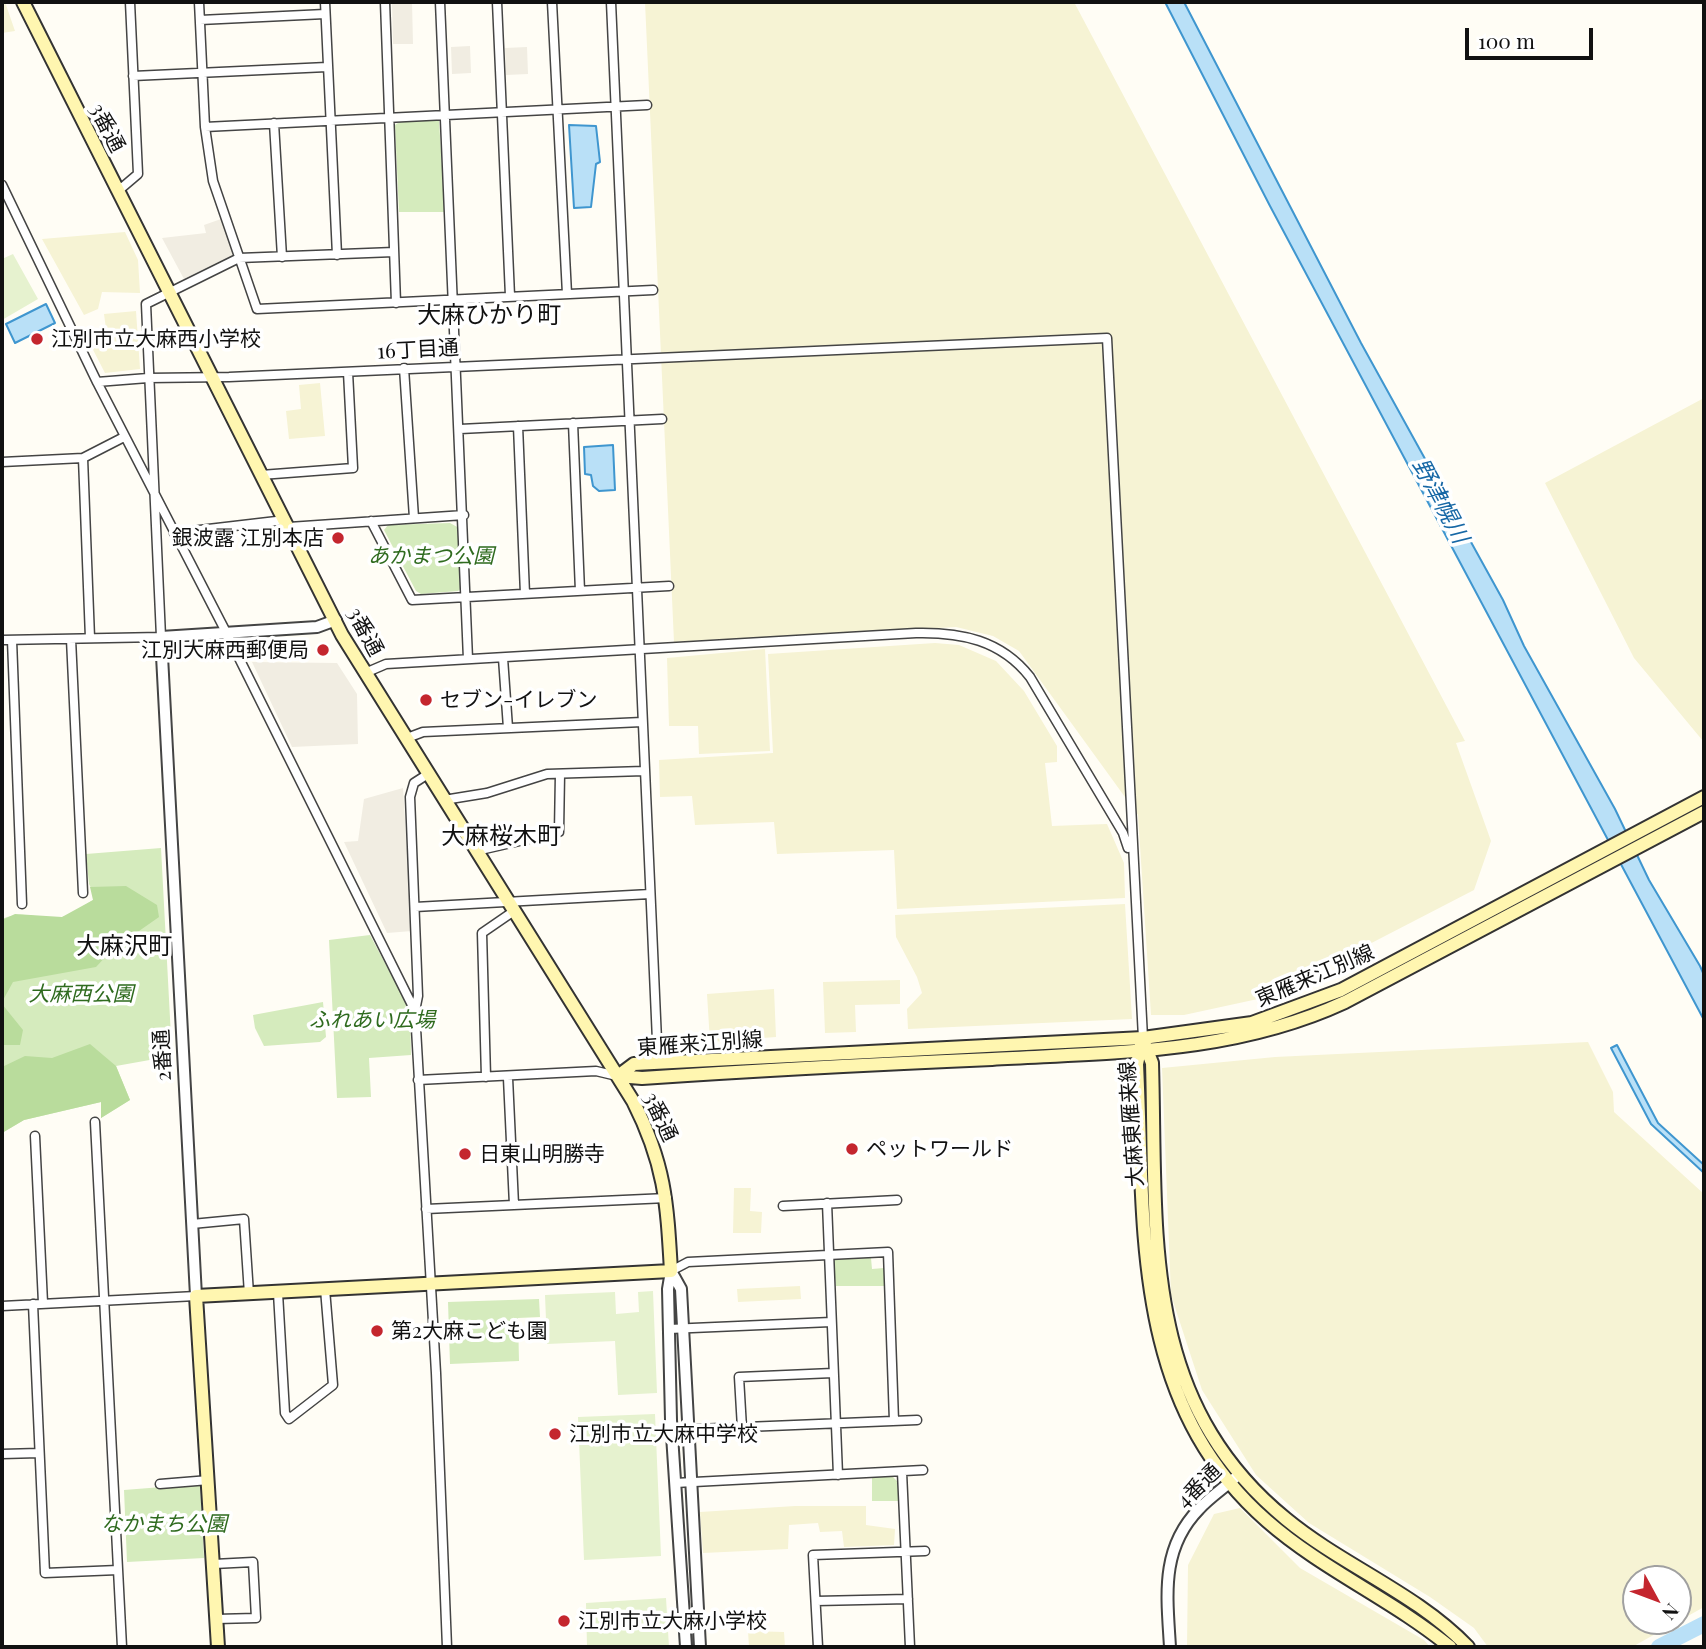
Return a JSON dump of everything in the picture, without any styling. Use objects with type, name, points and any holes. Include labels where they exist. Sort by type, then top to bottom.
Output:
[{"type":"main road","name":"3番通","points":[[23,2],[168,293],[365,673],[618,1076],[652,1141],[667,1198],[671,1271]]},
{"type":"main road","name":"東雁来江別線","points":[[618,1076],[634,1064],[1143,1047],[1252,1023],[1308,1005],[1396,962],[1572,865],[1704,797]]},
{"type":"main road","name":"東雁来江別線","points":[[618,1076],[642,1078],[1222,1042],[1312,1017],[1704,812]]},
{"type":"main road","name":"大麻東雁来線","points":[[1143,1047],[1152,1063],[1157,1239],[1167,1324],[1200,1416],[1239,1474],[1286,1519],[1429,1614],[1468,1647]]},
{"type":"main road","name":"大麻東雁来線","points":[[1143,1047],[1137,1064],[1145,1240],[1154,1322],[1169,1378],[1189,1422],[1229,1484],[1268,1521],[1304,1549],[1404,1612],[1450,1647]]},
{"type":"main road","points":[[196,1296],[671,1271]]},
{"type":"main road","name":"2番通","points":[[196,1296],[218,1647]]},
{"type":"street","points":[[118,191],[138,174],[130,2]]},
{"type":"street","points":[[199,2],[205,127],[213,181],[257,309],[653,290]]},
{"type":"street","points":[[325,2],[337,254]]},
{"type":"street","points":[[385,2],[396,303]]},
{"type":"street","points":[[440,2],[458,365],[468,659]]},
{"type":"street","points":[[497,2],[510,296]]},
{"type":"street","points":[[552,2],[567,294]]},
{"type":"street","points":[[611,2],[642,650],[642,722],[658,1063]]},
{"type":"street","points":[[200,20],[325,14]]},
{"type":"street","points":[[133,76],[327,67]]},
{"type":"street","points":[[205,127],[647,106]]},
{"type":"street","points":[[274,123],[282,257]]},
{"type":"street","points":[[2,185],[124,437],[227,634],[415,1011]]},
{"type":"street","points":[[161,637],[146,304],[239,258],[394,252]]},
{"type":"street","name":"16丁目通","points":[[97,382],[1107,338],[1132,865]]},
{"type":"street","points":[[404,368],[414,518]]},
{"type":"street","points":[[261,475],[353,468],[348,372]]},
{"type":"street","points":[[460,429],[662,419]]},
{"type":"street","points":[[573,423],[580,591]]},
{"type":"street","points":[[517,426],[525,594]]},
{"type":"street","points":[[2,462],[83,458],[124,437]]},
{"type":"street","points":[[83,458],[90,638]]},
{"type":"street","points":[[174,533],[464,514]]},
{"type":"street","points":[[371,521],[412,600],[669,586]]},
{"type":"street","points":[[2,640],[227,634],[317,627],[336,620]]},
{"type":"street","points":[[365,673],[386,664],[941,632],[965,635],[989,643],[1019,663],[1030,677],[1123,833],[1132,865],[1143,1047]]},
{"type":"street","name":"2番通","points":[[161,637],[196,1296]]},
{"type":"street","points":[[71,639],[83,893]]},
{"type":"street","points":[[12,640],[22,904]]},
{"type":"street","points":[[503,658],[508,728]]},
{"type":"street","points":[[407,738],[423,732],[642,722]]},
{"type":"street","points":[[444,800],[487,793],[547,774],[644,771]]},
{"type":"street","points":[[428,774],[414,783],[410,797],[418,996],[415,1011],[418,1080],[436,1373],[447,1647]]},
{"type":"street","points":[[476,851],[559,832],[560,774]]},
{"type":"street","points":[[415,907],[510,906],[650,894]]},
{"type":"street","points":[[486,1077],[482,933],[510,906]]},
{"type":"street","points":[[418,1080],[596,1071],[618,1076]]},
{"type":"street","points":[[508,1077],[514,1205]]},
{"type":"street","points":[[94,1122],[122,1647]]},
{"type":"street","points":[[35,1136],[43,1304]]},
{"type":"street","points":[[426,1209],[667,1198]]},
{"type":"street","points":[[783,1206],[897,1200]]},
{"type":"street","points":[[827,1203],[838,1475]]},
{"type":"street","points":[[192,1224],[244,1219],[249,1294]]},
{"type":"street","points":[[671,1271],[688,1262],[888,1251],[894,1421]]},
{"type":"street","name":"3番通","points":[[671,1271],[681,1289],[700,1647]]},
{"type":"street","name":"3番通","points":[[671,1271],[669,1329],[672,1430],[686,1647]]},
{"type":"street","points":[[278,1293],[285,1413],[289,1419],[333,1385],[325,1289]]},
{"type":"street","points":[[2,1306],[196,1296]]},
{"type":"street","points":[[33,1304],[46,1573],[118,1570]]},
{"type":"street","points":[[669,1329],[831,1322]]},
{"type":"street","points":[[742,1428],[739,1377],[833,1373]]},
{"type":"street","points":[[672,1430],[917,1420]]},
{"type":"street","points":[[2,1454],[39,1453]]},
{"type":"street","points":[[675,1483],[923,1471]]},
{"type":"street","points":[[902,1472],[910,1647]]},
{"type":"street","name":"4番通","points":[[1170,1647],[1166,1574],[1177,1539],[1199,1508],[1239,1474]]},
{"type":"street","points":[[160,1484],[209,1480]]},
{"type":"street","points":[[818,1647],[813,1555],[925,1551]]},
{"type":"street","points":[[214,1564],[253,1562],[257,1618],[216,1619]]},
{"type":"street","points":[[816,1601],[908,1599]]},
{"type":"shaded area","points":[[2,2],[5,2],[15,31],[2,33]]},
{"type":"shaded area","points":[[392,2],[412,2],[413,44],[393,44]]},
{"type":"shaded area","points":[[645,2],[1074,2],[1465,741],[1456,743],[1491,841],[1474,890],[1267,997],[1184,1015],[1151,1015],[1138,815],[1019,651],[993,636],[956,627],[674,642]]},
{"type":"shaded area","points":[[470,46],[471,73],[452,74],[451,47]]},
{"type":"shaded area","points":[[527,47],[528,74],[506,75],[505,48]]},
{"type":"shaded area","points":[[221,219],[234,255],[184,279],[162,238],[206,233],[204,225]]},
{"type":"shaded area","points":[[125,232],[138,260],[140,293],[102,292],[98,309],[84,315],[42,239]]},
{"type":"shaded area","points":[[136,311],[140,369],[105,373],[88,340],[107,336],[104,314]]},
{"type":"shaded area","points":[[320,383],[325,436],[289,439],[286,411],[301,409],[299,385]]},
{"type":"shaded area","points":[[1704,398],[1703,741],[1634,658],[1545,483]]},
{"type":"shaded area","points":[[935,643],[959,645],[996,661],[1024,691],[1057,746],[1057,762],[1045,763],[1052,826],[1107,824],[1124,863],[1125,898],[897,909],[894,850],[777,854],[774,822],[695,825],[692,796],[660,797],[659,760],[773,753],[768,654]]},
{"type":"shaded area","points":[[765,649],[770,751],[699,754],[698,726],[669,726],[667,658]]},
{"type":"shaded area","points":[[252,662],[337,663],[357,694],[358,744],[292,747]]},
{"type":"shaded area","points":[[403,788],[412,931],[387,933],[344,842],[358,841],[364,799]]},
{"type":"shaded area","points":[[1125,904],[1132,1019],[908,1029],[907,1009],[922,993],[917,977],[896,937],[895,915]]},
{"type":"shaded area","points":[[900,980],[900,1004],[855,1005],[856,1032],[825,1033],[823,982]]},
{"type":"shaded area","points":[[774,989],[776,1037],[710,1042],[707,994]]},
{"type":"shaded area","points":[[1588,1042],[1613,1092],[1614,1112],[1704,1194],[1704,1607],[1692,1614],[1692,1565],[1622,1565],[1622,1635],[1654,1635],[1632,1647],[1488,1647],[1474,1628],[1430,1597],[1309,1523],[1256,1475],[1202,1390],[1171,1295],[1162,1068],[1275,1057]]},
{"type":"shaded area","points":[[734,1188],[751,1188],[750,1211],[762,1212],[761,1233],[733,1233]]},
{"type":"shaded area","points":[[800,1286],[801,1299],[738,1302],[737,1289]]},
{"type":"shaded area","points":[[795,1506],[866,1506],[866,1525],[895,1529],[894,1545],[844,1547],[842,1531],[820,1532],[818,1523],[789,1525],[788,1549],[703,1553],[700,1512]]},
{"type":"shaded area","points":[[1240,1508],[1300,1568],[1424,1640],[1430,1647],[1187,1647],[1188,1565],[1214,1514]]},
{"type":"shaded area","points":[[748,1631],[784,1632],[785,1647],[749,1647]]},
{"type":"green space","points":[[401,121],[439,121],[445,212],[399,212],[395,125]]},
{"type":"green space","points":[[13,254],[38,299],[2,320],[2,259]]},
{"type":"green space","name":"あかまつ公園","points":[[450,523],[459,528],[463,587],[458,591],[421,594],[416,591],[384,530],[388,525]]},
{"type":"green space","name":"大麻西公園","points":[[161,848],[172,1056],[116,1066],[130,1100],[101,1118],[101,1102],[24,1120],[2,1133],[2,919],[17,915],[62,917],[96,898],[89,884],[86,854]]},
{"type":"green space","points":[[126,886],[157,905],[159,917],[123,938],[96,967],[13,982],[2,1002],[2,920],[15,914],[62,917],[93,900],[90,887]]},
{"type":"green space","name":"ふれあい広場","points":[[370,935],[410,1010],[411,1055],[369,1058],[371,1097],[337,1098],[329,940]]},
{"type":"green space","points":[[323,1002],[326,1037],[320,1042],[264,1046],[255,1028],[253,1015]]},
{"type":"green space","points":[[2,1004],[23,1030],[20,1045],[2,1045]]},
{"type":"green space","points":[[90,1044],[116,1066],[130,1100],[101,1118],[101,1102],[24,1120],[2,1133],[2,1067],[25,1056],[52,1058]]},
{"type":"green space","points":[[871,1258],[872,1269],[884,1268],[884,1286],[836,1286],[833,1259]]},
{"type":"green space","points":[[653,1291],[657,1393],[618,1395],[615,1341],[547,1344],[545,1295],[615,1292],[616,1314],[639,1312],[638,1292]]},
{"type":"green space","points":[[539,1299],[540,1317],[518,1318],[519,1361],[450,1364],[448,1302]]},
{"type":"green space","points":[[655,1414],[661,1556],[584,1560],[578,1417]]},
{"type":"green space","points":[[872,1477],[893,1477],[898,1482],[899,1501],[872,1501]]},
{"type":"green space","name":"なかまち公園","points":[[200,1484],[204,1558],[127,1562],[124,1490]]},
{"type":"green space","points":[[666,1598],[669,1647],[587,1647],[586,1603]]},
{"type":"water","name":"野津幌川","points":[[1165,2],[1184,2],[1361,343],[1503,600],[1524,646],[1615,809],[1649,880],[1700,966],[1704,975],[1704,1020],[1270,206]]},
{"type":"water","points":[[569,125],[596,126],[600,162],[596,164],[591,207],[574,208]]},
{"type":"water","points":[[46,304],[55,323],[15,343],[6,324]]},
{"type":"water","points":[[613,445],[615,490],[599,491],[593,486],[591,475],[585,474],[584,447]]},
{"type":"water","points":[[1617,1045],[1658,1123],[1704,1165],[1704,1173],[1651,1124],[1611,1048]]},
{"type":"waterway","points":[[1659,1647],[1704,1624]]},
{"type":"place","name":"江別市立大麻西小学校","points":[[37,339]]},
{"type":"place","name":"銀波露 江別本店","points":[[338,538]]},
{"type":"place","name":"江別大麻西郵便局","points":[[323,650]]},
{"type":"place","name":"セブン-イレブン","points":[[426,700]]},
{"type":"place","name":"ペットワールド","points":[[852,1149]]},
{"type":"place","name":"日東山明勝寺","points":[[465,1154]]},
{"type":"place","name":"第2大麻こども園","points":[[377,1331]]},
{"type":"place","name":"江別市立大麻中学校","points":[[555,1434]]},
{"type":"place","name":"江別市立大麻小学校","points":[[564,1621]]},
{"type":"district","name":"大麻ひかり町","points":[[489,316]]},
{"type":"district","name":"大麻桜木町","points":[[501,837]]},
{"type":"district","name":"大麻沢町","points":[[124,947]]}]
